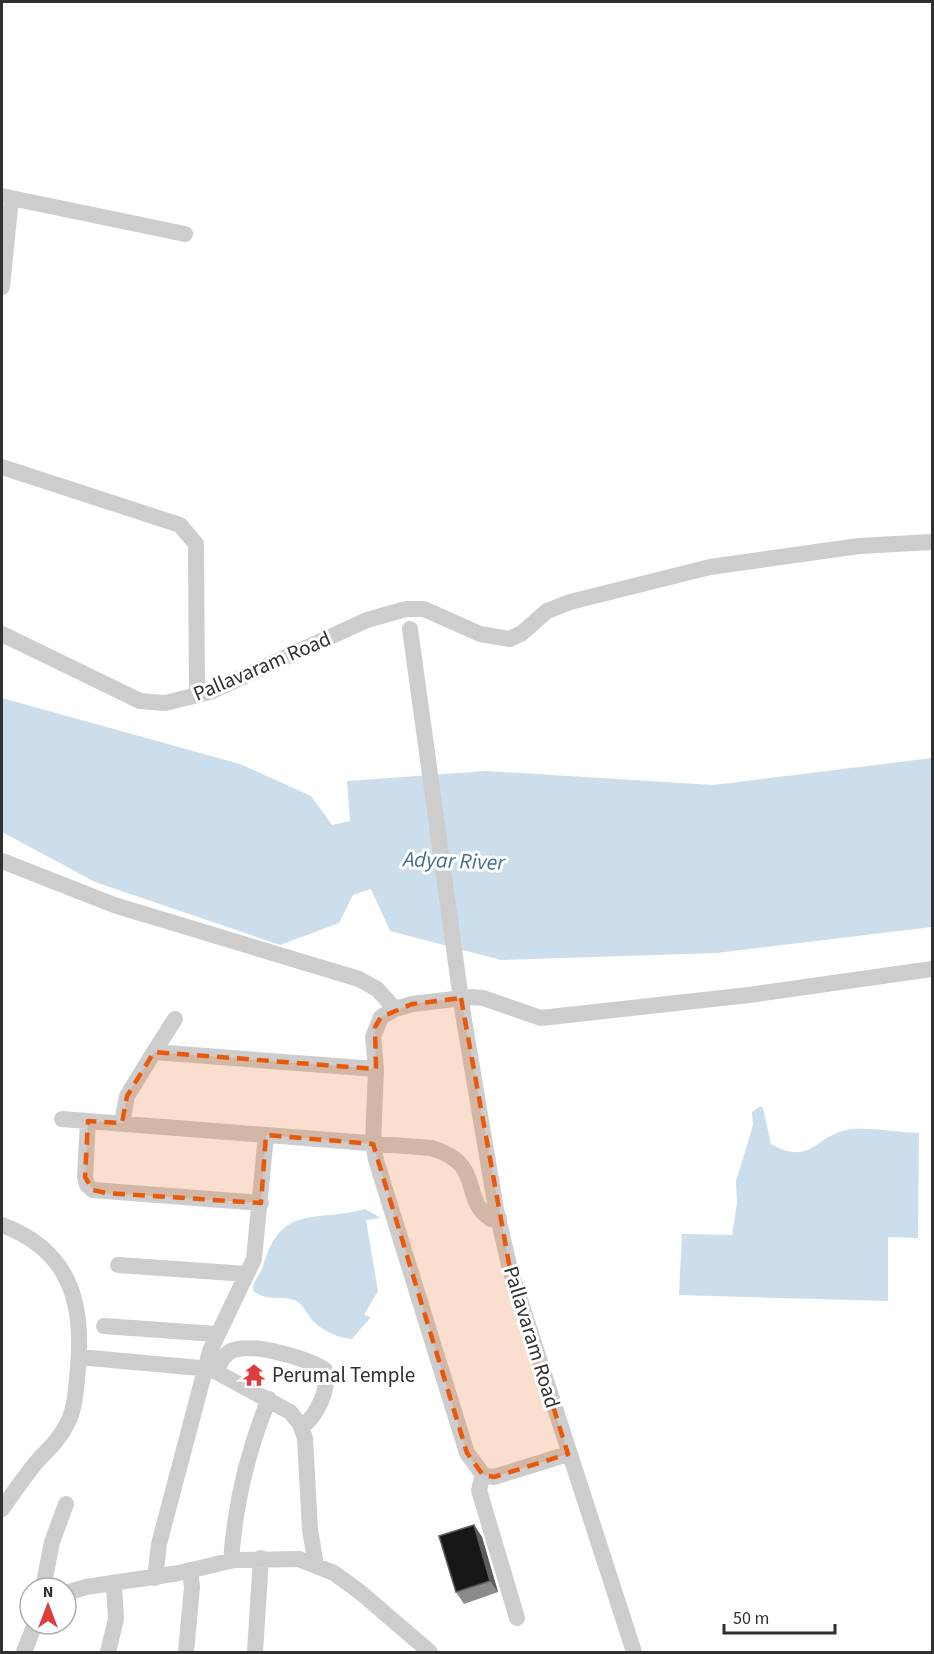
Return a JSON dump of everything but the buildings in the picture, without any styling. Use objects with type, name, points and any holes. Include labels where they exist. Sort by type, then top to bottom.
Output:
[{"type":"street","points":[[2,286],[6,197],[185,234]]},
{"type":"street","points":[[2,467],[180,525],[189,532],[196,544],[198,566],[197,695]]},
{"type":"street","points":[[406,609],[424,609],[480,634],[510,639],[522,633],[547,611],[570,602],[710,567],[859,546],[933,542]]},
{"type":"street","name":"Pallavaram Road","points":[[2,634],[140,701],[165,703],[197,695],[278,662],[367,620],[406,609],[463,1014],[510,1269],[634,1653]]},
{"type":"street","points":[[2,861],[114,905],[359,979],[377,989],[394,1009]]},
{"type":"street","points":[[568,1454],[494,1477],[483,1475],[467,1453],[381,1180],[373,1144],[375,1069],[373,1037],[375,1027],[381,1017],[394,1009],[412,1004],[472,997],[483,998],[542,1018],[749,995],[933,969]]},
{"type":"street","points":[[122,1124],[128,1096],[176,1019]]},
{"type":"street","points":[[154,1052],[375,1069]]},
{"type":"street","points":[[62,1119],[432,1148],[452,1154],[465,1168],[482,1213],[491,1219],[499,1218]]},
{"type":"street","points":[[88,1121],[85,1177],[87,1185],[93,1190],[261,1203]]},
{"type":"street","points":[[155,1578],[159,1544],[211,1369],[216,1334],[247,1274],[257,1244],[266,1135]]},
{"type":"street","points":[[2,1225],[24,1233],[54,1258],[70,1282],[78,1306],[79,1357],[70,1419],[58,1441],[40,1458],[2,1509]]},
{"type":"street","points":[[118,1265],[247,1274]]},
{"type":"street","points":[[104,1326],[216,1334]]},
{"type":"street","points":[[211,1369],[233,1350],[250,1348],[274,1352],[325,1370],[327,1378],[314,1416],[301,1427]]},
{"type":"street","points":[[79,1357],[211,1369],[290,1412],[301,1427],[304,1438],[310,1530],[316,1565]]},
{"type":"street","points":[[231,1561],[237,1499],[254,1434],[269,1399]]},
{"type":"street","points":[[483,1475],[479,1490],[517,1618]]},
{"type":"street","points":[[45,1576],[52,1542],[66,1504]]},
{"type":"street","points":[[255,1653],[261,1558]]},
{"type":"street","points":[[78,1591],[155,1578],[231,1561],[261,1558],[299,1559],[316,1565],[360,1592],[430,1653]]},
{"type":"street","points":[[186,1653],[192,1587],[190,1570]]},
{"type":"street","points":[[108,1653],[116,1619],[114,1584]]},
{"type":"street","points":[[24,1653],[30,1636]]},
{"type":"highlighted area","points":[[461,998],[510,1269],[568,1454],[494,1477],[483,1475],[467,1453],[373,1144],[266,1135],[261,1203],[106,1193],[93,1190],[85,1177],[88,1121],[122,1123],[127,1096],[154,1052],[376,1069],[375,1027],[381,1017],[412,1004]]},
{"type":"water","name":"Adyar River","points":[[2,698],[240,764],[311,796],[332,825],[350,821],[347,781],[486,771],[713,785],[932,758],[932,927],[716,953],[501,960],[390,931],[371,889],[353,895],[339,923],[280,945],[95,882],[2,832]]},
{"type":"water","points":[[760,1106],[763,1108],[771,1144],[796,1152],[806,1151],[830,1136],[853,1129],[919,1133],[918,1238],[888,1237],[888,1301],[679,1295],[682,1234],[732,1235],[737,1203],[736,1181],[753,1125],[752,1112]]},
{"type":"water","points":[[365,1209],[381,1218],[366,1220],[378,1291],[364,1315],[371,1317],[352,1339],[336,1336],[321,1328],[301,1304],[294,1300],[265,1297],[253,1291],[271,1246],[280,1232],[290,1224],[302,1219]]},
{"type":"place","name":"Perumal Temple","points":[[254,1375]]}]
